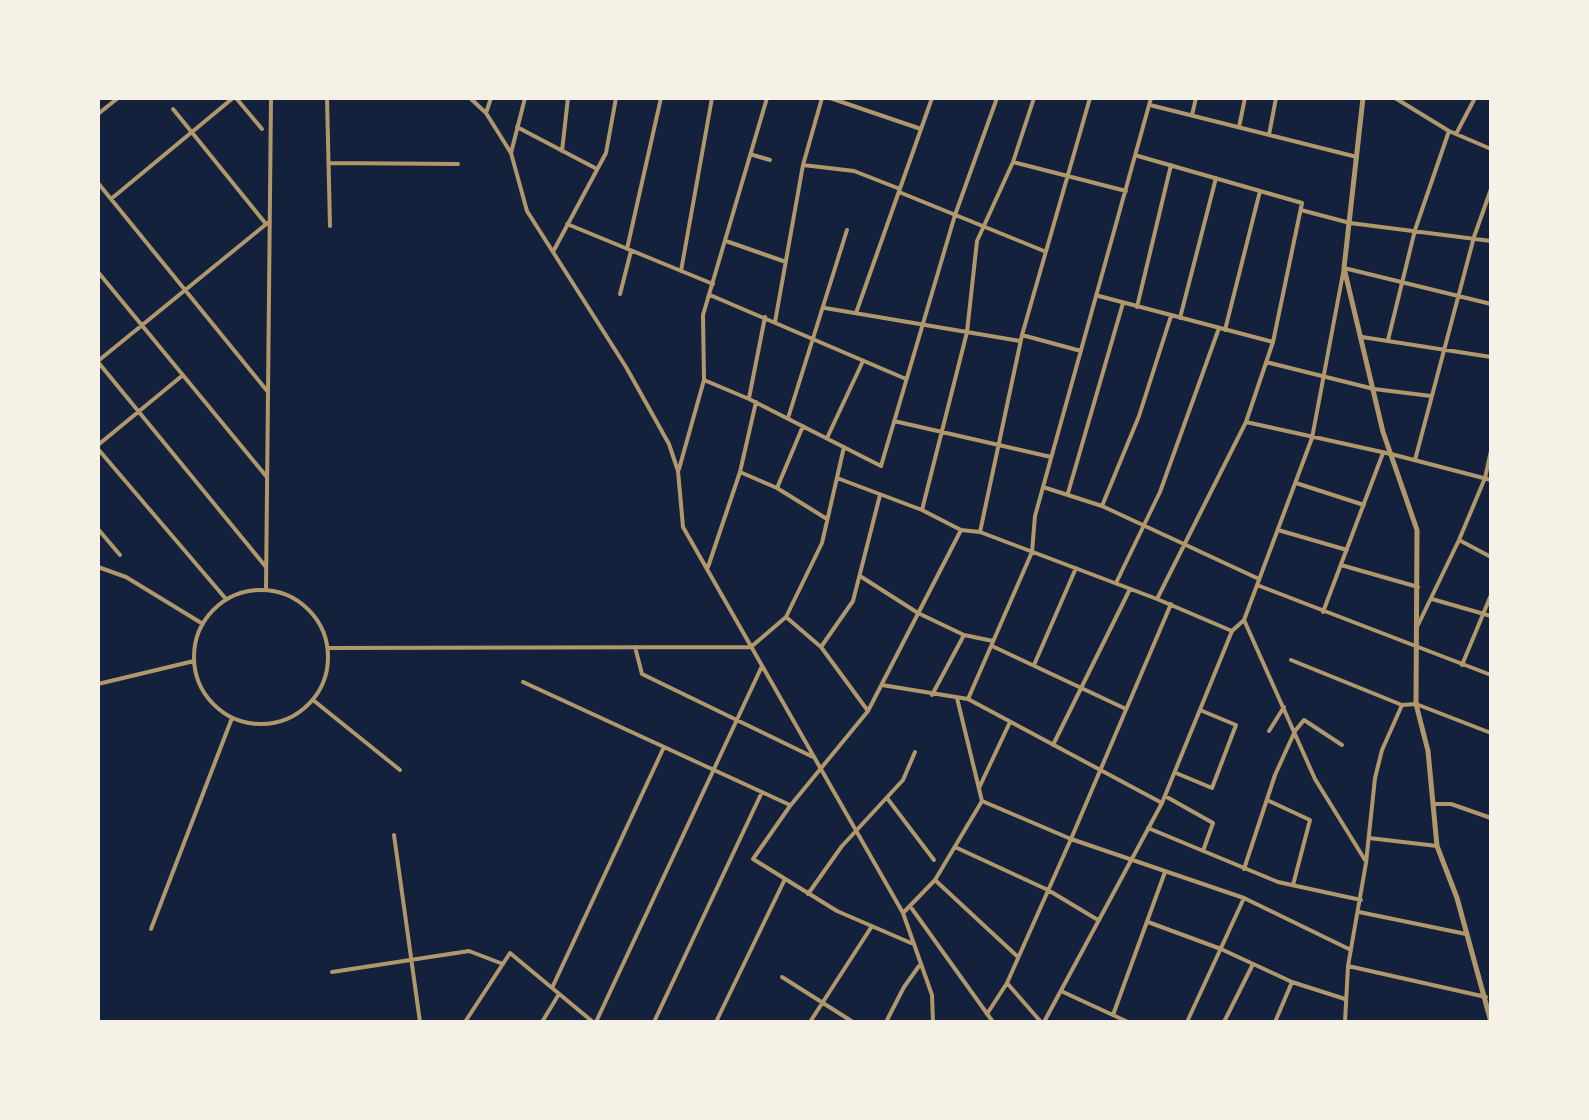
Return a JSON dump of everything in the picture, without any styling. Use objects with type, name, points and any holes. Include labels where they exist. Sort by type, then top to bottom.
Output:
[{"type":"street","points":[[103,98],[110,104]]},
{"type":"street","points":[[98,114],[118,98]]},
{"type":"street","points":[[111,199],[235,98],[262,129]]},
{"type":"street","points":[[266,589],[271,98]]},
{"type":"street","points":[[327,98],[330,226]]},
{"type":"street","points":[[470,98],[486,113],[511,153],[527,211],[633,379],[669,444],[678,471],[683,527],[903,913],[911,943],[932,995],[933,1022]]},
{"type":"street","points":[[486,113],[491,98]]},
{"type":"street","points":[[511,153],[525,98]]},
{"type":"street","points":[[562,151],[568,98]]},
{"type":"street","points":[[554,250],[606,153],[616,98]]},
{"type":"street","points":[[620,294],[661,98]]},
{"type":"street","points":[[681,271],[712,98]]},
{"type":"street","points":[[678,471],[704,380],[703,315],[767,98]]},
{"type":"street","points":[[775,322],[803,165],[822,98]]},
{"type":"street","points":[[830,98],[921,129]]},
{"type":"street","points":[[856,313],[932,98]]},
{"type":"street","points":[[704,380],[756,402],[881,466],[955,215],[997,98]]},
{"type":"street","points":[[922,510],[967,332],[977,241],[1013,162],[1034,98]]},
{"type":"street","points":[[980,532],[1021,338],[1090,98]]},
{"type":"street","points":[[968,699],[1032,552],[1035,516],[1099,296],[1151,98]]},
{"type":"street","points":[[1192,116],[1196,98]]},
{"type":"street","points":[[1239,127],[1245,98]]},
{"type":"street","points":[[1269,135],[1276,98]]},
{"type":"street","points":[[1007,983],[1043,1022],[1162,803],[1232,631],[1244,620],[1312,438],[1344,268],[1363,98]]},
{"type":"street","points":[[1395,98],[1449,131],[1491,149]]},
{"type":"street","points":[[1456,134],[1475,98]]},
{"type":"street","points":[[1150,105],[1357,157]]},
{"type":"street","points":[[173,109],[268,223]]},
{"type":"street","points":[[517,127],[597,169]]},
{"type":"street","points":[[1388,340],[1415,230],[1449,131]]},
{"type":"street","points":[[752,155],[770,160]]},
{"type":"street","points":[[1137,155],[1302,203],[1273,342],[1246,422],[1157,599]]},
{"type":"street","points":[[1013,162],[1126,191]]},
{"type":"street","points":[[329,163],[458,164]]},
{"type":"street","points":[[803,165],[854,171],[1044,251]]},
{"type":"street","points":[[1137,307],[1171,165]]},
{"type":"street","points":[[1180,318],[1216,178]]},
{"type":"street","points":[[98,183],[268,393]]},
{"type":"street","points":[[1415,460],[1474,237],[1491,189]]},
{"type":"street","points":[[1116,583],[1160,492],[1222,329],[1260,191]]},
{"type":"street","points":[[1301,210],[1350,223],[1491,241]]},
{"type":"street","points":[[266,567],[98,362],[268,223]]},
{"type":"street","points":[[566,224],[713,284]]},
{"type":"street","points":[[788,419],[847,230]]},
{"type":"street","points":[[726,241],[786,262]]},
{"type":"street","points":[[1344,268],[1491,304]]},
{"type":"street","points":[[1344,268],[1391,454],[1417,530],[1416,704],[1428,751],[1437,846],[1490,1006],[1491,1022]]},
{"type":"street","points":[[98,272],[267,478]]},
{"type":"street","points":[[710,295],[907,379]]},
{"type":"street","points":[[1099,296],[1273,342]]},
{"type":"street","points":[[1068,493],[1123,303]]},
{"type":"street","points":[[825,308],[1021,338],[1082,351]]},
{"type":"street","points":[[1102,506],[1139,416],[1171,316]]},
{"type":"street","points":[[749,399],[765,317]]},
{"type":"street","points":[[1362,337],[1491,357]]},
{"type":"street","points":[[827,438],[863,360]]},
{"type":"street","points":[[1266,362],[1374,389],[1431,396]]},
{"type":"street","points":[[183,375],[98,447],[226,599]]},
{"type":"street","points":[[708,567],[740,472],[756,402]]},
{"type":"street","points":[[894,421],[941,435],[1051,457]]},
{"type":"street","points":[[1246,422],[1384,452],[1491,480]]},
{"type":"street","points":[[777,488],[803,426]]},
{"type":"street","points":[[328,648],[751,647],[786,617],[822,543],[844,447]]},
{"type":"street","points":[[1418,625],[1459,540],[1485,478],[1491,451]]},
{"type":"street","points":[[1323,612],[1384,452]]},
{"type":"street","points":[[740,472],[777,488],[827,519]]},
{"type":"street","points":[[837,478],[922,510],[961,530],[980,532],[1171,604],[1232,631]]},
{"type":"street","points":[[1296,483],[1364,505]]},
{"type":"street","points":[[1043,487],[1102,506],[1323,612],[1491,675]]},
{"type":"street","points":[[821,647],[853,601],[880,495]]},
{"type":"street","points":[[98,529],[120,555]]},
{"type":"street","points":[[911,943],[808,894],[753,859],[790,806],[868,711],[961,530]]},
{"type":"street","points":[[1278,530],[1347,550]]},
{"type":"street","points":[[1459,540],[1491,557]]},
{"type":"street","points":[[1341,565],[1418,587]]},
{"type":"street","points":[[98,567],[126,577],[203,624]]},
{"type":"street","points":[[1033,666],[1076,568]]},
{"type":"street","points":[[859,575],[918,613],[964,635],[992,643],[1033,666],[1126,709]]},
{"type":"street","points":[[1053,745],[1130,588]]},
{"type":"street","points":[[266,589],[291,596],[311,611],[321,624],[328,648],[326,674],[313,700],[297,714],[273,723],[257,724],[232,718],[207,696],[194,661],[196,640],[203,624],[226,599],[250,590],[266,589]]},
{"type":"street","points":[[1462,665],[1491,595]]},
{"type":"street","points":[[1432,599],[1491,616]]},
{"type":"street","points":[[987,1014],[1007,983],[1171,604]]},
{"type":"street","points":[[786,617],[821,647],[868,711]]},
{"type":"street","points":[[1244,620],[1315,779],[1366,863]]},
{"type":"street","points":[[932,695],[964,635]]},
{"type":"street","points":[[635,647],[642,674],[814,758]]},
{"type":"street","points":[[1291,660],[1402,705],[1416,704],[1491,733]]},
{"type":"street","points":[[98,684],[194,661]]},
{"type":"street","points":[[465,1022],[510,953],[594,1022],[762,666]]},
{"type":"street","points":[[523,682],[790,806]]},
{"type":"street","points":[[882,685],[968,699],[1162,803]]},
{"type":"street","points":[[903,913],[935,880],[982,801],[957,698]]},
{"type":"street","points":[[313,700],[400,770]]},
{"type":"street","points":[[1345,1022],[1348,966],[1361,900],[1375,778],[1382,750],[1402,705]]},
{"type":"street","points":[[1269,731],[1284,707]]},
{"type":"street","points":[[1175,772],[1212,788],[1236,725],[1200,710]]},
{"type":"street","points":[[151,929],[232,718]]},
{"type":"street","points":[[1244,869],[1295,731],[1304,720],[1342,745]]},
{"type":"street","points":[[979,789],[1010,722]]},
{"type":"street","points":[[552,988],[664,747]]},
{"type":"street","points":[[808,894],[856,831],[903,780],[915,752]]},
{"type":"street","points":[[654,1022],[762,792]]},
{"type":"street","points":[[1165,796],[1213,823],[1203,851]]},
{"type":"street","points":[[887,798],[934,860]]},
{"type":"street","points":[[1267,800],[1310,820],[1293,885]]},
{"type":"street","points":[[982,801],[1071,839],[1244,898],[1351,950]]},
{"type":"street","points":[[1433,804],[1451,804],[1491,818]]},
{"type":"street","points":[[1148,828],[1244,869],[1293,885],[1361,900]]},
{"type":"street","points":[[394,835],[420,1022]]},
{"type":"street","points":[[1369,838],[1437,846]]},
{"type":"street","points":[[955,847],[1048,890],[1098,920]]},
{"type":"street","points":[[1113,1015],[1165,872]]},
{"type":"street","points":[[716,1022],[785,879]]},
{"type":"street","points":[[935,880],[1018,957]]},
{"type":"street","points":[[1187,1022],[1244,898]]},
{"type":"street","points":[[910,906],[993,1022]]},
{"type":"street","points":[[1359,912],[1468,935]]},
{"type":"street","points":[[1148,922],[1221,949],[1292,982],[1345,999]]},
{"type":"street","points":[[810,1022],[872,926]]},
{"type":"street","points":[[332,972],[469,951],[503,964]]},
{"type":"street","points":[[1224,1022],[1253,964]]},
{"type":"street","points":[[886,1022],[919,965]]},
{"type":"street","points":[[1348,966],[1486,997]]},
{"type":"street","points":[[782,977],[853,1022]]},
{"type":"street","points":[[1275,1022],[1292,982]]},
{"type":"street","points":[[1061,991],[1128,1022]]},
{"type":"street","points":[[542,1022],[559,994]]}]
